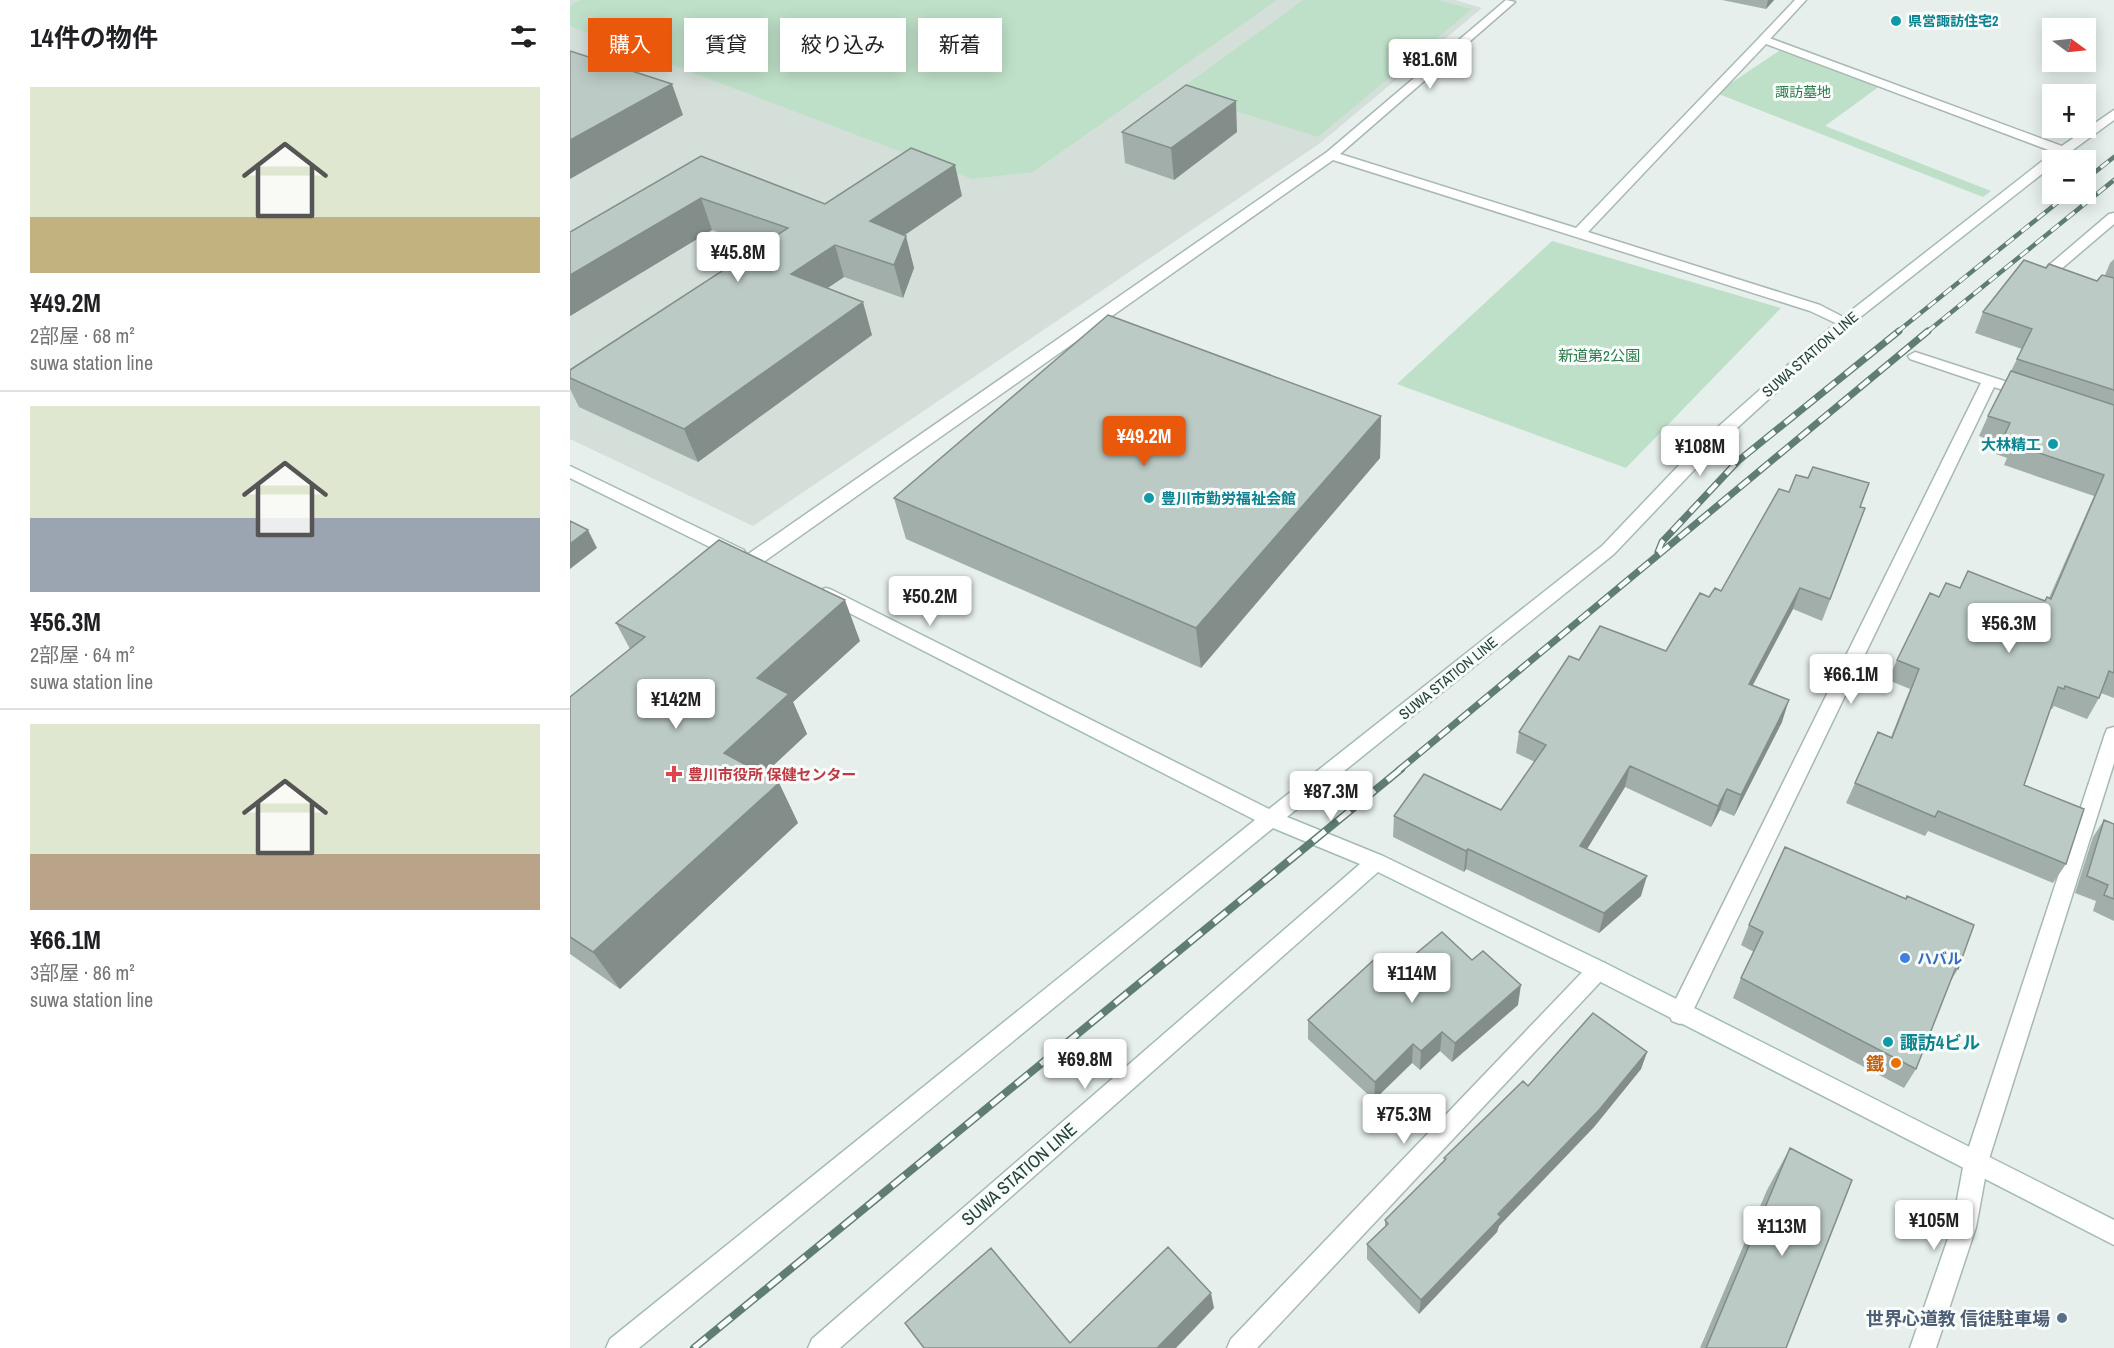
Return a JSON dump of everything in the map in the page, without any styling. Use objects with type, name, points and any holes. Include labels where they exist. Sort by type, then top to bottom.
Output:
[{"type":"street","points":[[726,576],[753,561],[1330,154],[1510,2],[1503,0]]},
{"type":"street","points":[[1579,233],[1801,0]]},
{"type":"street","points":[[1764,39],[2060,150]]},
{"type":"street","name":"SUWA STATION LINE","points":[[2064,150],[2114,114]]},
{"type":"street","points":[[1330,154],[1815,308],[1844,323]]},
{"type":"street","name":"SUWA STATION LINE","points":[[619,1348],[1608,550],[1708,444],[1844,323],[2042,167]]},
{"type":"street","points":[[2114,217],[2053,269],[2056,275],[2114,296]]},
{"type":"street","points":[[1915,356],[2046,400]]},
{"type":"street","points":[[1680,1014],[1989,381]]},
{"type":"street","points":[[570,471],[753,561],[771,567]]},
{"type":"street","points":[[812,587],[1272,819],[1376,862],[1598,970],[1680,1014],[2114,1233]]},
{"type":"street","points":[[1923,1348],[1964,1227],[1976,1162],[2114,734]]},
{"type":"street","name":"SUWA STATION LINE","points":[[821,1348],[1376,862]]},
{"type":"street","points":[[1240,1348],[1598,970]]},
{"type":"shaded area","points":[[570,0],[1455,0],[1482,8],[1319,144],[753,526],[570,439]]},
{"type":"green space","points":[[581,0],[1277,0],[1033,172],[972,179],[691,72],[768,72],[768,18],[684,18],[684,69],[672,65],[672,18],[588,18],[588,33],[570,26],[570,6]]},
{"type":"green space","points":[[1303,0],[1438,0],[1472,9],[1318,137],[1176,92]]},
{"type":"green space","name":"諏訪墓地","points":[[1782,49],[1880,86],[1825,126],[1991,191],[1983,197],[1716,93]]},
{"type":"green space","name":"新道第2公園","points":[[1552,241],[1781,308],[1626,468],[1397,384]]},
{"type":"building","points":[[570,51],[588,57],[588,72],[635,72],[672,84],[570,140]]},
{"type":"building","points":[[1186,85],[1236,101],[1171,148],[1122,132]]},
{"type":"building","points":[[911,148],[955,165],[870,221],[906,236],[894,265],[835,245],[791,274],[863,302],[684,429],[570,378],[570,370],[788,228],[701,198],[570,275],[570,232],[701,156],[825,204]]},
{"type":"building","points":[[2024,260],[2046,268],[2049,264],[2097,281],[2102,275],[2114,278],[2114,390],[2017,359],[2032,329],[1983,312]]},
{"type":"building","name":"豊川市勤労福祉会館","points":[[1108,315],[1381,416],[1196,628],[894,498]]},
{"type":"building","points":[[2011,371],[2114,405],[2114,673],[2109,671],[2099,698],[2065,686],[2064,689],[2058,687],[2024,785],[2084,809],[2066,864],[1938,811],[1935,817],[1855,783],[1878,732],[1892,738],[1919,669],[1897,660],[1930,593],[1939,597],[1946,583],[1960,588],[1968,571],[2045,601],[2047,597],[2051,599],[2104,475],[2013,444],[2017,438],[2005,434],[2010,423],[1988,416]]},
{"type":"building","points":[[1813,467],[1869,483],[1860,507],[1865,508],[1830,599],[1800,588],[1749,684],[1789,700],[1741,795],[1727,789],[1718,806],[1630,766],[1580,846],[1647,876],[1604,913],[1394,816],[1424,774],[1501,810],[1546,745],[1519,732],[1569,656],[1579,660],[1600,626],[1666,651],[1700,593],[1709,597],[1715,588],[1721,591],[1779,489],[1789,492],[1796,475],[1808,478]]},
{"type":"building","points":[[570,521],[588,530],[570,544]]},
{"type":"building","points":[[719,540],[845,600],[757,678],[789,694],[724,753],[779,783],[593,952],[570,937],[570,697],[645,637],[616,623]]},
{"type":"building","points":[[2104,820],[2114,824],[2114,899],[2104,895],[2108,885],[2087,876]]},
{"type":"building","points":[[1785,847],[1906,899],[1907,896],[1974,925],[1916,1069],[1741,978],[1763,932],[1749,925]]},
{"type":"building","points":[[1442,932],[1472,960],[1483,951],[1521,985],[1455,1043],[1442,1032],[1421,1051],[1413,1044],[1375,1082],[1308,1020],[1378,956],[1395,971]]},
{"type":"building","points":[[1593,1013],[1647,1052],[1599,1110],[1498,1214],[1501,1217],[1421,1300],[1367,1244],[1388,1224],[1385,1220],[1446,1159],[1444,1158],[1523,1081],[1528,1086]]},
{"type":"building","points":[[1790,1148],[1852,1180],[1786,1348],[1706,1348]]},
{"type":"building","points":[[1168,1247],[1211,1293],[1157,1348],[924,1348],[905,1323],[991,1248],[1070,1343]]},
{"type":"railway","points":[[2096,171],[2114,157]]},
{"type":"railway","points":[[1927,332],[2114,180]]},
{"type":"railway","points":[[1897,332],[2056,204]]},
{"type":"railway","points":[[1658,552],[1662,542],[1738,461],[1899,331]]},
{"type":"railway","points":[[1399,770],[1928,331]]},
{"type":"railway","points":[[694,1348],[1401,769]]},
{"type":"place","name":"県営諏訪住宅2","points":[[1896,21]]},
{"type":"place","name":"大林精工","points":[[2053,444]]},
{"type":"place","name":"豊川市勤労福祉会館","points":[[1149,498]]},
{"type":"place","name":"豊川市役所 保健センター","points":[[674,774]]},
{"type":"place","name":"ハバル","points":[[1905,958]]},
{"type":"place","name":"諏訪4ビル","points":[[1888,1042]]},
{"type":"place","name":"鐵","points":[[1896,1063]]},
{"type":"place","name":"世界心道教 信徒駐車場","points":[[2062,1318]]}]
